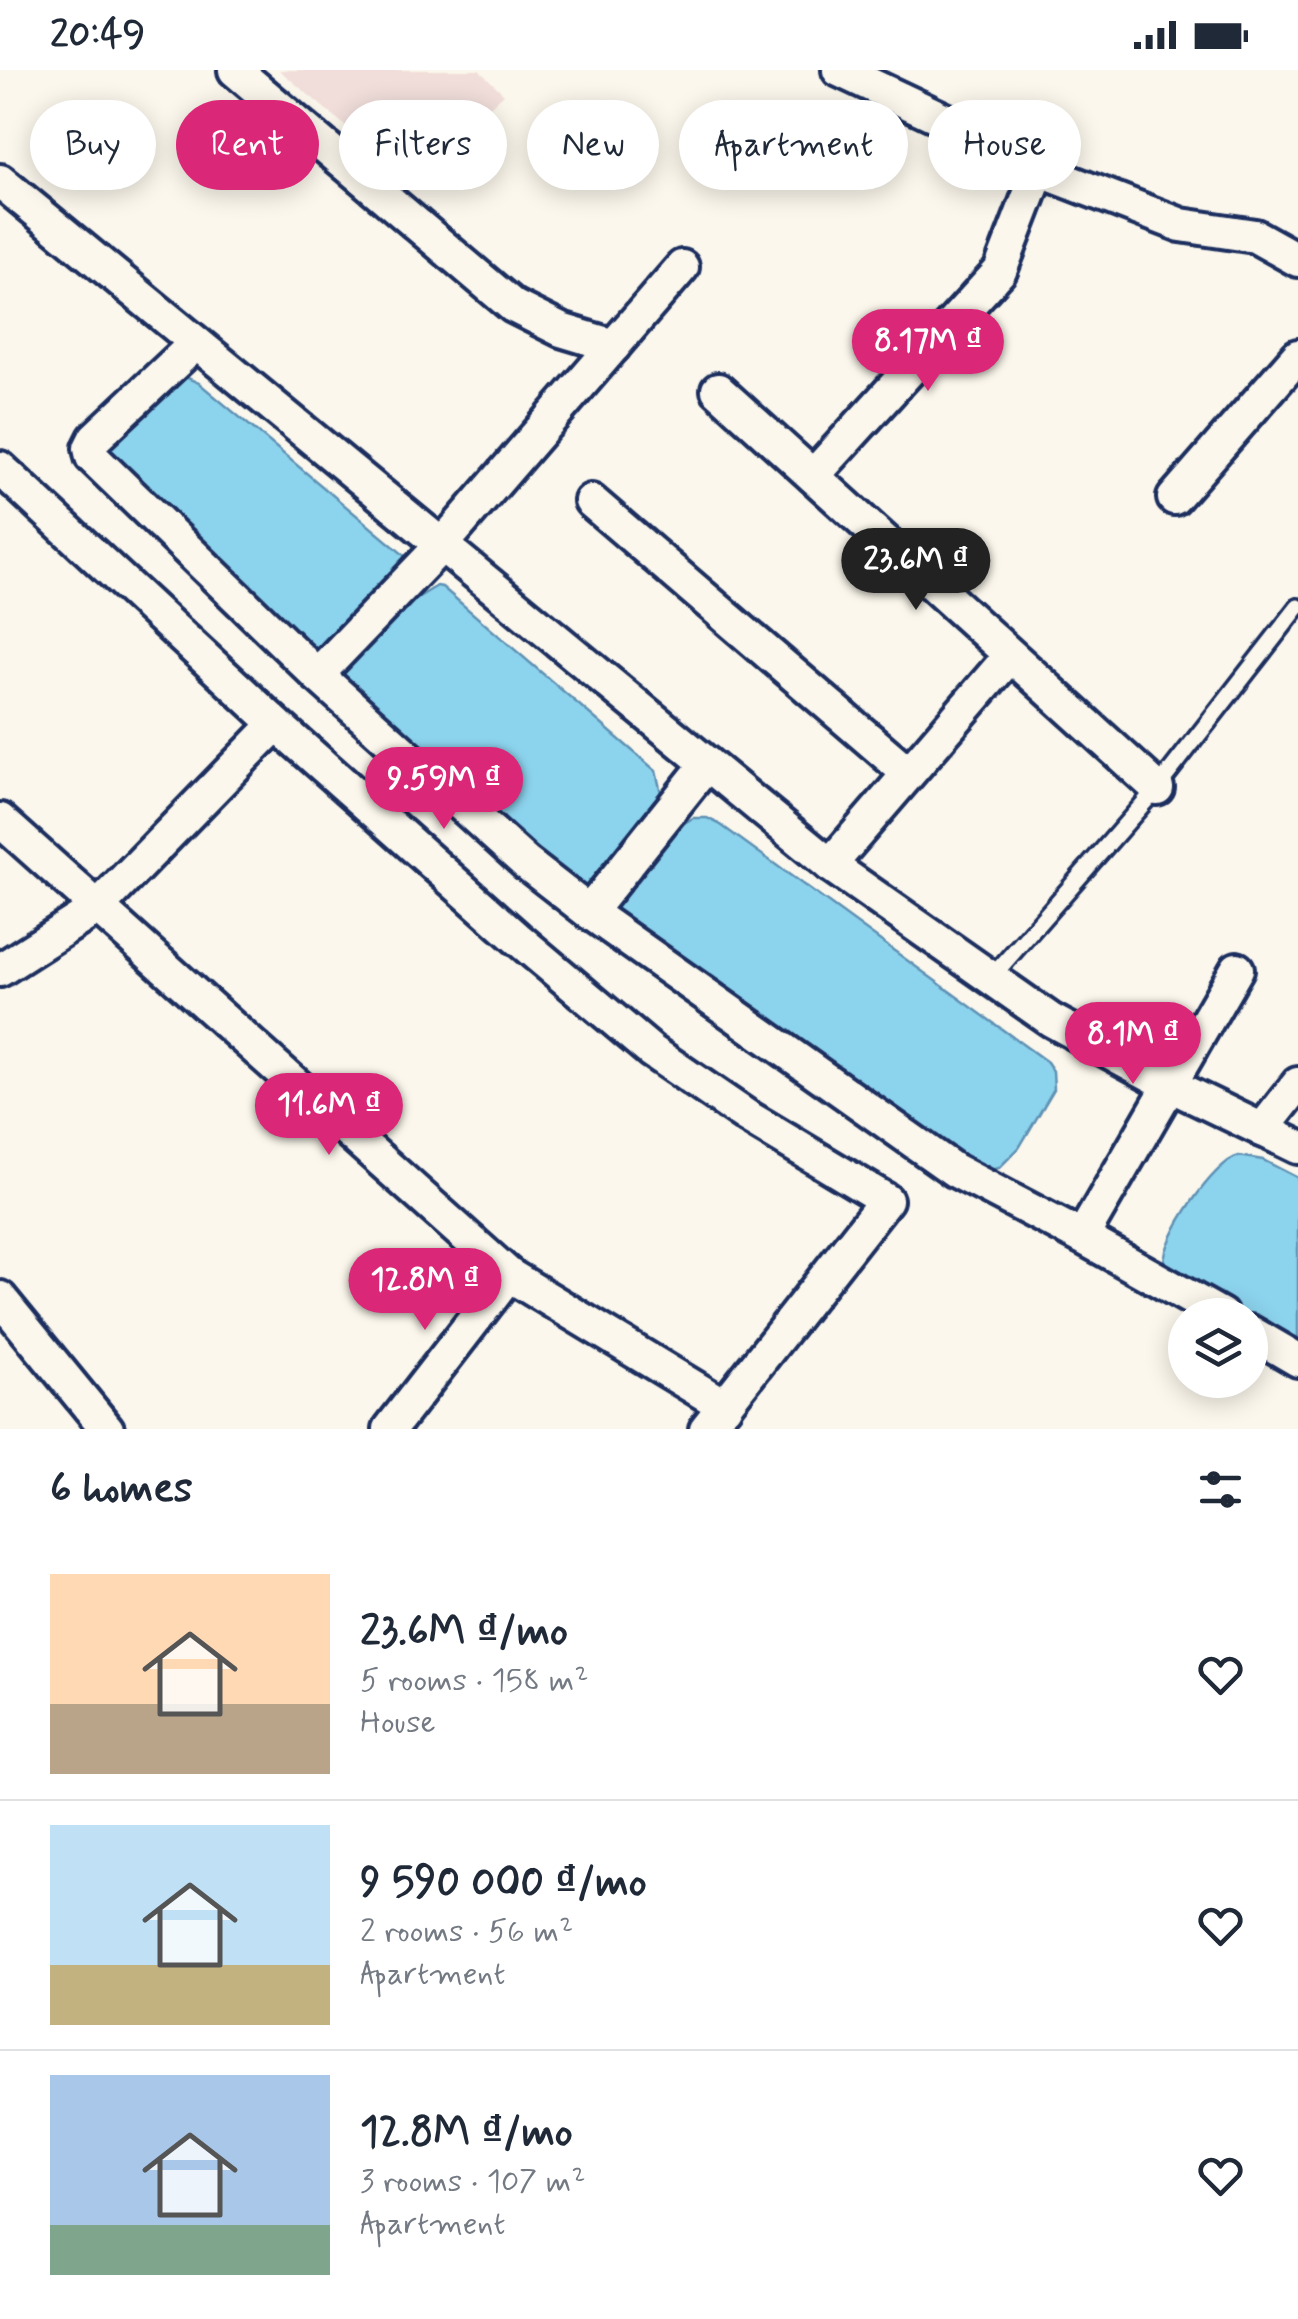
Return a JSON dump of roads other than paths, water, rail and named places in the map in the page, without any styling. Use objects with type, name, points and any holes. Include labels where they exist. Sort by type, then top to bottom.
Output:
[{"type":"street","points":[[235,70],[513,306],[561,330],[614,346]]},
{"type":"street","points":[[840,70],[928,112]]},
{"type":"street","points":[[0,182],[830,865],[1051,1020],[1170,1085],[1298,1147]]},
{"type":"street","points":[[1081,187],[1181,226],[1255,236],[1298,260]]},
{"type":"street","points":[[813,476],[1000,271],[1031,190]]},
{"type":"street","points":[[317,676],[440,546],[682,267]]},
{"type":"street","points":[[196,343],[96,438],[90,448],[92,456],[317,676],[526,863],[589,912],[954,1170],[1191,1298]]},
{"type":"street","points":[[1174,498],[1298,356]]},
{"type":"street","points":[[718,390],[1157,788]]},
{"type":"street","points":[[0,468],[276,724],[651,1051],[730,1106],[886,1200],[715,1417],[510,1276],[0,820]]},
{"type":"street","points":[[591,501],[908,772]]},
{"type":"street","points":[[830,865],[1010,656]]},
{"type":"street","points":[[0,970],[96,908],[276,724]]},
{"type":"street","points":[[589,912],[707,764]]},
{"type":"street","points":[[1082,1236],[1237,969]]},
{"type":"street","points":[[1262,1130],[1298,1084]]},
{"type":"street","points":[[390,1429],[510,1276]]},
{"type":"street","points":[[0,1298],[107,1429]]},
{"type":"street","points":[[1268,1342],[1298,1360]]},
{"type":"lane","points":[[990,979],[1157,788],[1298,607]]},
{"type":"water","points":[[181,375],[199,383],[404,555],[403,566],[318,649],[312,651],[105,450]]},
{"type":"water","points":[[437,586],[656,771],[661,793],[657,803],[585,886],[568,883],[340,679],[344,664],[417,598]]},
{"type":"water","points":[[693,818],[707,818],[721,825],[1047,1062],[1053,1071],[1054,1089],[1019,1148],[999,1168],[976,1173],[613,916],[612,908],[672,830]]},
{"type":"water","points":[[1239,1156],[1263,1160],[1298,1178],[1298,1354],[1268,1336],[1268,1298],[1210,1298],[1164,1263],[1181,1219],[1204,1185]]}]
